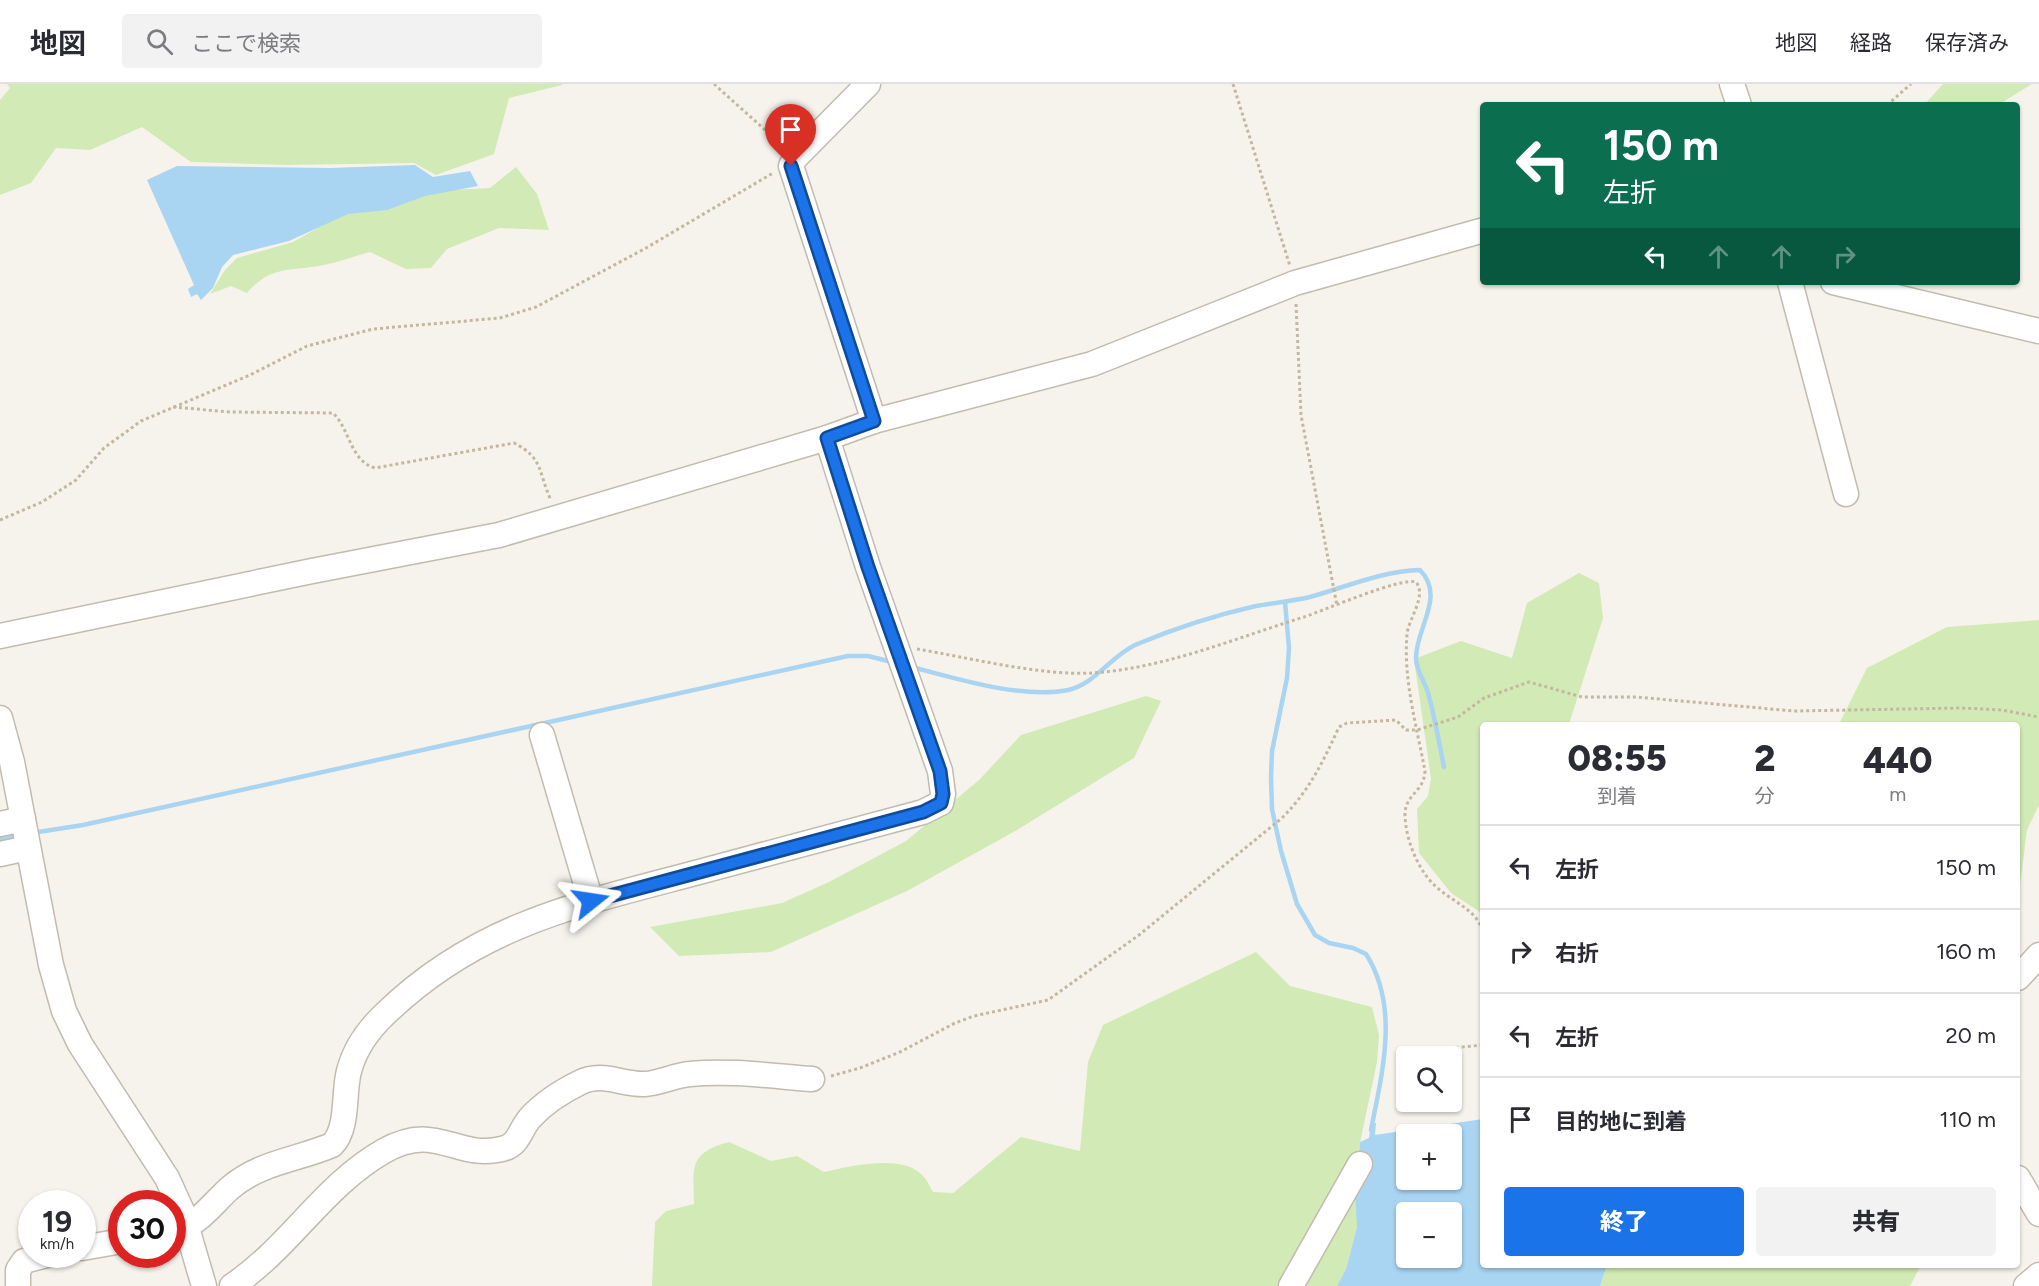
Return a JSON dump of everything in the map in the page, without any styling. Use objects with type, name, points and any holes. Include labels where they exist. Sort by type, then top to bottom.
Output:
[{"type":"street","points":[[868,84],[793,162],[874,421]]},
{"type":"street","points":[[1732,84],[1738,102]]},
{"type":"street","points":[[0,636],[312,571],[499,535],[827,438],[874,421],[1092,364],[1295,282],[1480,231]]},
{"type":"street","points":[[1791,285],[1846,494]]},
{"type":"street","points":[[1846,285],[2039,331]]},
{"type":"street","points":[[186,1225],[249,1174],[266,1165],[322,1149],[337,1140],[348,1072],[357,1049],[384,1014],[439,969],[487,939],[541,916],[591,901],[923,812],[941,803],[943,794],[940,771],[827,438]]},
{"type":"street","points":[[0,718],[11,822],[28,848],[51,965],[69,1024],[156,1158],[173,1190]]},
{"type":"street","points":[[542,735],[591,901]]},
{"type":"street","points":[[0,854],[28,848]]},
{"type":"street","points":[[2020,976],[2039,955]]},
{"type":"street","points":[[232,1286],[267,1261],[305,1218],[358,1168],[408,1139],[434,1140],[469,1149],[502,1149],[520,1137],[529,1118],[537,1111],[578,1084],[602,1076],[643,1084],[687,1074],[712,1073],[812,1079]]},
{"type":"street","points":[[1291,1286],[1360,1164]]},
{"type":"street","points":[[2020,1181],[2039,1214]]},
{"type":"street","points":[[186,1244],[204,1286]]},
{"type":"street","points":[[18,1286],[19,1268]]},
{"type":"street","points":[[2026,1286],[2039,1275]]},
{"type":"path","points":[[0,520],[59,491],[76,480],[120,434],[171,407],[250,375],[307,346],[333,338],[384,328],[500,318],[537,307],[646,248],[793,162],[714,84]]},
{"type":"path","points":[[1233,84],[1295,282],[1301,415],[1337,606]]},
{"type":"path","points":[[1890,102],[1911,84]]},
{"type":"path","points":[[171,407],[230,412],[333,413],[340,420],[359,459],[375,468],[514,442],[529,450],[538,461],[548,493],[562,517]]},
{"type":"path","points":[[896,645],[1061,673],[1093,673],[1164,660],[1337,606],[1399,582],[1410,580],[1418,585],[1419,599],[1408,630],[1407,643],[1424,781],[1423,787],[1407,801],[1405,814],[1410,840],[1430,880],[1476,917],[1480,926]]},
{"type":"path","points":[[812,1079],[860,1068],[974,1016],[1048,1000],[1139,936],[1282,818],[1315,779],[1339,727],[1347,723],[1396,720],[1406,730],[1417,730],[1458,717],[1484,698],[1529,682],[1582,697],[1636,698],[1794,711],[1962,708],[2002,710],[2039,717]]},
{"type":"path","points":[[1462,1046],[1480,1044]]},
{"type":"green space","points":[[7,84],[562,85],[509,98],[494,154],[436,175],[414,163],[286,165],[191,162],[142,127],[90,150],[56,148],[31,183],[0,195],[0,100],[10,88]]},
{"type":"green space","points":[[1943,84],[2032,84],[2003,102],[1927,102]]},
{"type":"green space","points":[[516,167],[537,194],[549,230],[499,228],[447,249],[431,268],[406,269],[370,252],[324,265],[274,273],[265,277],[247,293],[231,286],[210,294],[225,270],[237,258],[293,242],[346,212],[433,191],[490,188]]},
{"type":"green space","points":[[1579,573],[1599,583],[1603,618],[1570,722],[1480,722],[1480,912],[1451,893],[1419,853],[1417,809],[1428,796],[1431,779],[1414,659],[1461,641],[1512,658],[1527,603]]},
{"type":"green space","points":[[2039,620],[2039,805],[2027,830],[2020,885],[2020,722],[1840,722],[1867,668],[1947,627]]},
{"type":"green space","points":[[1146,696],[1161,701],[1134,758],[1017,830],[907,891],[771,952],[679,956],[650,927],[782,903],[829,882],[906,841],[979,780],[1021,735]]},
{"type":"green space","points":[[1256,952],[1290,986],[1372,1007],[1379,1035],[1377,1062],[1357,1157],[1357,1227],[1346,1269],[1337,1286],[652,1286],[655,1222],[666,1211],[694,1204],[693,1180],[696,1163],[700,1156],[716,1146],[729,1142],[771,1161],[797,1156],[824,1172],[876,1163],[903,1165],[923,1176],[933,1192],[953,1193],[1021,1137],[1080,1151],[1088,1062],[1103,1025]]},
{"type":"green space","points":[[1606,1268],[1919,1268],[1910,1286],[1600,1286]]},
{"type":"water","points":[[415,165],[433,177],[470,171],[478,186],[425,196],[387,210],[348,214],[289,241],[233,255],[222,267],[213,288],[201,300],[197,294],[191,297],[188,289],[194,285],[147,180],[177,166],[330,168]]},
{"type":"water","points":[[1480,1119],[1480,1268],[1606,1268],[1600,1286],[1337,1286],[1346,1269],[1357,1227],[1355,1190],[1360,1142],[1369,1138],[1371,1124],[1376,1123],[1375,1135],[1396,1132],[1396,1190],[1462,1190],[1462,1124],[1449,1124]]},
{"type":"waterway","points":[[912,667],[1010,690],[1031,692],[1068,690],[1086,682],[1126,650],[1179,628],[1256,606],[1310,597],[1378,576],[1420,570],[1427,580],[1430,602],[1417,646],[1416,663],[1427,689],[1444,767]]},
{"type":"waterway","points":[[1285,602],[1289,648],[1287,678],[1272,751],[1272,809],[1281,851],[1297,904],[1315,935],[1329,943],[1353,948],[1366,954],[1383,996],[1385,1018],[1383,1063],[1371,1130]]},
{"type":"waterway","points":[[32,833],[83,825],[848,656],[868,656],[892,662]]},
{"type":"waterway","points":[[0,839],[18,836]]},
{"type":"route","points":[[591,901],[934,809],[941,803],[943,785],[940,771],[868,567],[827,438],[874,421],[791,166]]}]
